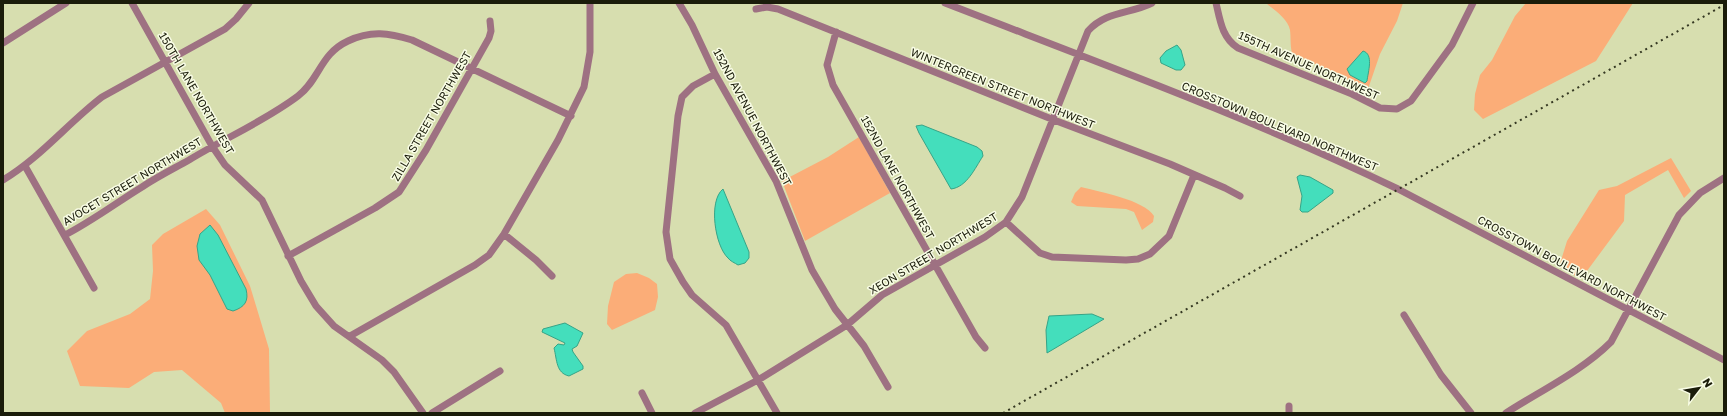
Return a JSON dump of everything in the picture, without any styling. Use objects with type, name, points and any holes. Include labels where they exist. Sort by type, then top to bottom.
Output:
[{"type":"street","points":[[3,43],[66,3]]},
{"type":"street","name":"150TH LANE NORTHWEST","points":[[132,3],[212,146],[226,165],[262,200],[288,256],[316,306],[334,326],[382,360],[394,372],[423,413]]},
{"type":"street","points":[[3,180],[25,166],[85,110],[102,97],[225,29],[236,20],[249,3]]},
{"type":"street","points":[[350,336],[475,265],[489,255],[504,234],[570,116],[584,87],[590,52],[590,3]]},
{"type":"street","name":"152ND AVENUE NORTHWEST","points":[[679,3],[692,25],[715,74],[776,181],[812,270],[847,325],[864,346],[888,387]]},
{"type":"street","name":"CROSSTOWN BOULEVARD NORTHWEST","points":[[945,3],[1078,55],[1355,168],[1724,360]]},
{"type":"street","name":"XEON STREET NORTHWEST","points":[[695,413],[758,380],[847,325],[882,294],[985,237],[1006,222],[1019,204],[1054,120],[1088,31],[1097,22],[1113,14],[1145,7],[1152,3]]},
{"type":"street","name":"155TH AVENUE NORTHWEST","points":[[1216,3],[1225,35],[1230,43],[1238,48],[1352,94],[1380,108],[1397,109],[1411,101],[1452,45],[1473,3]]},
{"type":"street","name":"WINTERGREEN STREET NORTHWEST","points":[[756,8],[767,7],[778,9],[1054,120],[1170,164],[1240,196]]},
{"type":"street","name":"ZILLA STREET NORTHWEST","points":[[288,256],[375,208],[399,192],[426,150],[489,38],[491,31],[490,21]]},
{"type":"street","name":"AVOCET STREET NORTHWEST","points":[[65,235],[93,220],[142,187],[277,110],[300,94],[312,81],[330,53],[348,41],[363,35],[379,32],[412,40],[570,116]]},
{"type":"street","name":"152ND LANE NORTHWEST","points":[[836,32],[829,54],[827,65],[828,74],[976,337],[985,348]]},
{"type":"street","points":[[715,74],[693,86],[682,97],[678,116],[666,232],[667,248],[670,259],[692,295],[726,325],[777,413]]},
{"type":"street","points":[[25,166],[94,288]]},
{"type":"street","points":[[1006,222],[1040,253],[1052,257],[1126,260],[1138,259],[1150,254],[1169,236],[1194,175]]},
{"type":"street","points":[[1506,413],[1599,353],[1611,342],[1679,215],[1700,193],[1724,178]]},
{"type":"street","points":[[504,234],[536,260],[552,276]]},
{"type":"street","points":[[1404,315],[1440,375],[1471,413]]},
{"type":"street","points":[[432,413],[500,371]]},
{"type":"street","points":[[642,394],[652,413]]},
{"type":"shaded area","points":[[1266,3],[1403,3],[1397,21],[1380,54],[1368,89],[1292,53],[1290,30],[1287,22]]},
{"type":"shaded area","points":[[1526,3],[1633,3],[1596,61],[1483,119],[1474,110],[1475,94],[1480,75],[1492,60],[1515,16]]},
{"type":"shaded area","points":[[859,137],[890,193],[805,241],[782,181],[828,157]]},
{"type":"shaded area","points":[[1671,158],[1691,191],[1684,198],[1668,170],[1625,195],[1624,221],[1581,279],[1559,267],[1567,241],[1599,190],[1617,186]]},
{"type":"shaded area","points":[[1081,187],[1121,197],[1141,205],[1149,210],[1154,216],[1153,222],[1142,230],[1134,212],[1126,209],[1077,206],[1071,202],[1075,193]]},
{"type":"shaded area","points":[[206,209],[220,225],[250,286],[269,349],[270,413],[225,413],[221,403],[182,370],[154,372],[129,388],[80,386],[67,351],[87,331],[130,314],[150,299],[153,271],[152,245],[163,234]]},
{"type":"shaded area","points":[[637,273],[649,278],[657,284],[658,297],[655,310],[612,330],[607,324],[608,306],[614,282],[626,274]]},
{"type":"water","points":[[1177,45],[1181,50],[1185,65],[1181,70],[1176,70],[1161,63],[1160,58],[1166,51]]},
{"type":"water","points":[[1363,51],[1369,59],[1367,81],[1365,83],[1350,75],[1347,69]]},
{"type":"water","points":[[922,125],[977,147],[982,151],[983,156],[970,176],[962,185],[951,189],[916,126]]},
{"type":"water","points":[[1300,175],[1310,177],[1333,190],[1333,193],[1308,212],[1302,212],[1300,210],[1302,196],[1297,177]]},
{"type":"water","points":[[723,189],[749,252],[749,258],[745,263],[738,265],[730,260],[723,252],[715,224],[716,203],[718,195]]},
{"type":"water","points":[[210,225],[218,235],[246,289],[247,297],[245,303],[241,308],[233,311],[227,309],[210,275],[199,260],[197,246],[200,234]]},
{"type":"water","points":[[1092,314],[1104,319],[1047,353],[1046,330],[1049,316]]},
{"type":"water","points":[[565,323],[583,333],[577,346],[572,349],[583,366],[583,369],[569,376],[559,369],[554,348],[558,344],[564,345],[565,343],[542,332],[543,329]]},
{"type":"railway","points":[[1003,413],[1724,5]]}]
